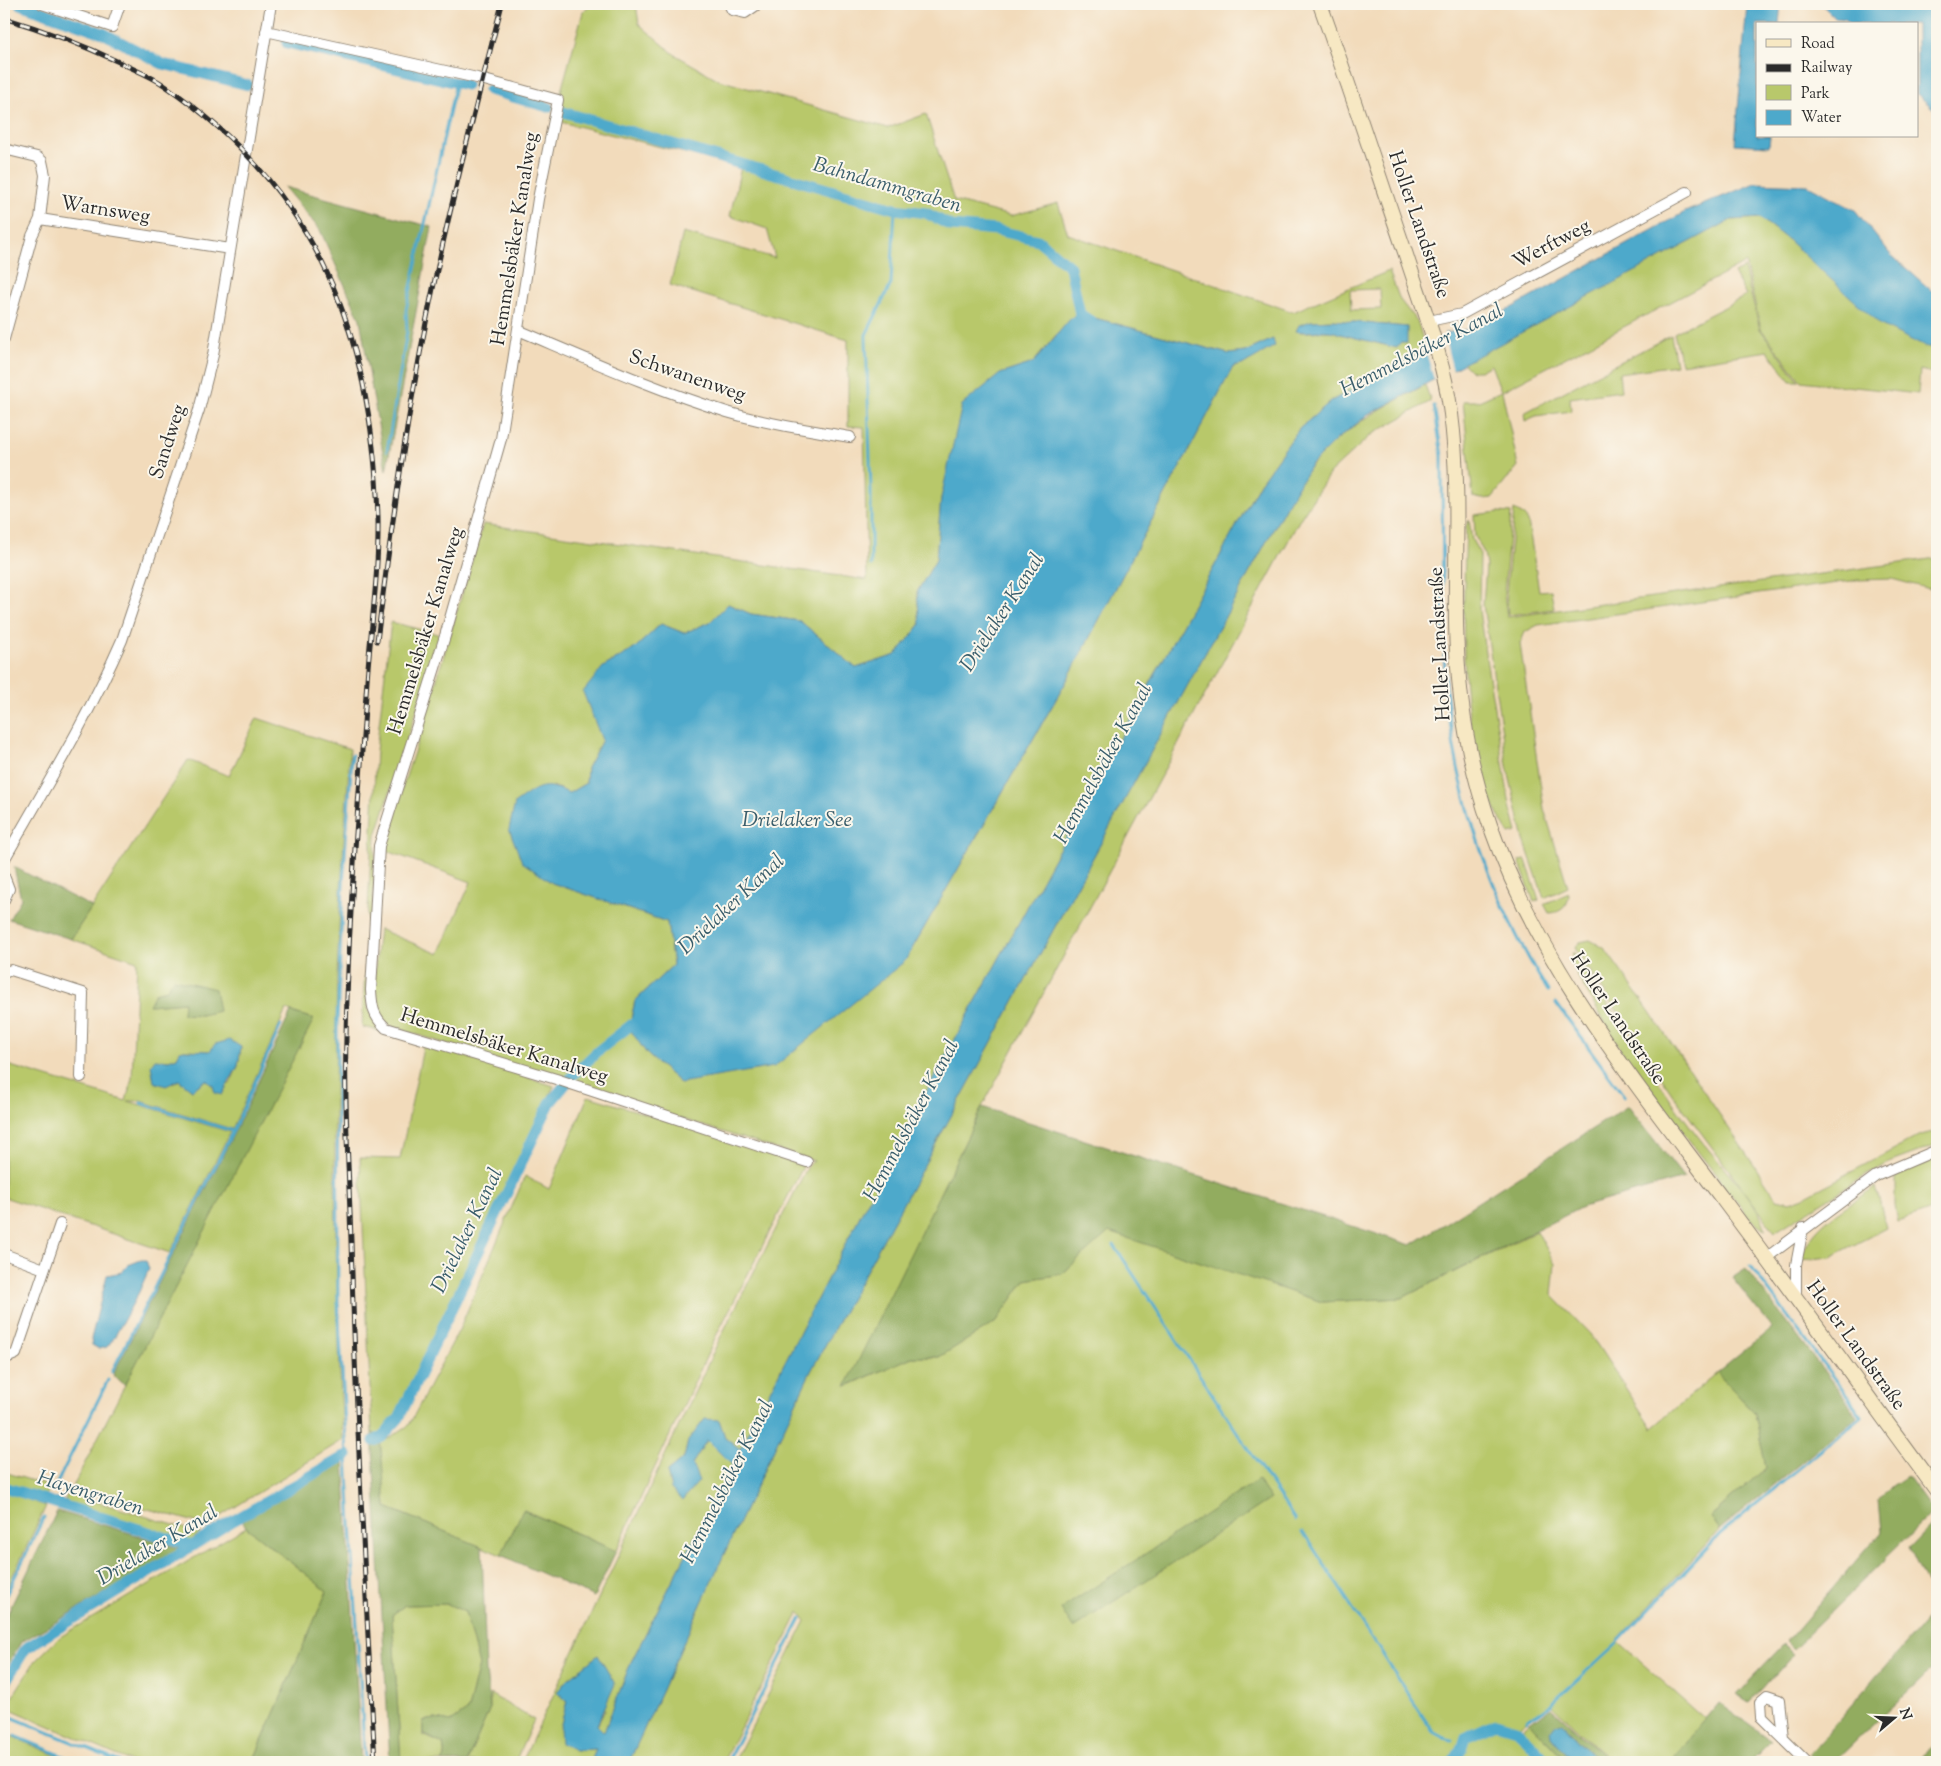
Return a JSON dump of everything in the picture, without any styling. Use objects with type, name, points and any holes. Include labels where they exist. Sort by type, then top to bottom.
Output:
[{"type":"main road","name":"Holler Landstraße","points":[[1320,4],[1429,321],[1444,375],[1451,416],[1455,463],[1456,624],[1460,687],[1475,776],[1494,835],[1525,909],[1563,978],[1613,1053],[1937,1491]]},
{"type":"street","points":[[42,4],[112,27],[120,4]]},
{"type":"street","name":"Sandweg","points":[[4,860],[87,712],[122,640],[199,410],[213,355],[271,4]]},
{"type":"street","points":[[729,4],[732,10],[745,13],[758,4]]},
{"type":"street","name":"Hemmelsbäker Kanalweg","points":[[266,31],[477,78],[558,100],[538,199],[502,439],[440,653],[380,841],[371,990],[372,1010],[377,1020],[386,1028],[556,1080],[807,1162]]},
{"type":"street","points":[[4,149],[37,157],[42,161],[45,174],[40,219]]},
{"type":"street","name":"Werftweg","points":[[1429,321],[1462,314],[1687,192]]},
{"type":"street","name":"Warnsweg","points":[[4,339],[32,236],[40,219],[230,249]]},
{"type":"street","name":"Schwanenweg","points":[[518,330],[640,381],[727,412],[783,426],[850,437]]},
{"type":"street","points":[[4,876],[9,889],[4,900]]},
{"type":"street","points":[[4,973],[11,970],[83,994],[81,1077]]},
{"type":"street","points":[[1766,1258],[1803,1228],[1876,1176],[1937,1150]]},
{"type":"street","points":[[4,1359],[16,1354],[60,1224]]},
{"type":"street","points":[[1796,1299],[1796,1265],[1803,1228]]},
{"type":"street","points":[[4,1254],[44,1269]]},
{"type":"street","points":[[1784,1738],[1808,1762]]},
{"type":"green space","points":[[591,4],[636,4],[639,24],[674,54],[719,80],[888,128],[926,114],[954,201],[1011,216],[1058,203],[1068,234],[1293,312],[1389,271],[1400,300],[1418,323],[1426,350],[1331,401],[1299,429],[1260,483],[932,1081],[905,1132],[900,1147],[864,1208],[740,1449],[725,1437],[719,1420],[688,1441],[684,1458],[667,1472],[692,1464],[707,1440],[732,1465],[631,1662],[604,1732],[597,1726],[605,1710],[598,1655],[567,1680],[557,1692],[567,1701],[560,1728],[575,1750],[596,1749],[591,1762],[522,1762],[719,1340],[809,1164],[814,1161],[393,1027],[383,1021],[378,1014],[375,991],[375,963],[379,929],[439,954],[471,882],[382,849],[424,722],[483,524],[867,580],[864,427],[848,426],[848,340],[670,285],[683,233],[775,258],[767,229],[730,216],[741,167],[553,120],[583,12]],"holes":[[[1380,289],[1381,309],[1351,310],[1350,290]],[[1080,314],[1229,354],[1245,352],[1273,339],[1242,365],[1233,367],[1066,682],[905,961],[680,1083],[647,1054],[629,1027],[635,1001],[673,965],[667,922],[552,883],[553,786],[569,793],[586,783],[587,768],[602,740],[603,667],[634,649],[661,624],[684,633],[710,622],[728,604],[751,614],[800,621],[856,668],[896,655],[920,625],[917,592],[936,560],[941,498],[1000,374],[1033,363],[1056,335]],[[1334,320],[1407,327],[1406,343],[1400,343],[1397,348],[1335,332],[1296,331],[1311,321]]]},
{"type":"green space","points":[[284,187],[432,227],[386,471],[360,319],[320,230]]},
{"type":"green space","points":[[1760,218],[1925,347],[1937,347],[1937,374],[1920,370],[1918,394],[1801,381],[1761,329],[1745,263],[1502,391],[1518,466],[1492,498],[1482,499],[1473,497],[1463,401],[1479,401],[1501,391],[1491,365],[1480,371],[1471,371],[1463,363],[1731,220]]},
{"type":"green space","points":[[1744,268],[1760,329],[1799,381],[1790,381],[1768,351],[1681,364],[1674,333],[1746,296],[1734,273]]},
{"type":"green space","points":[[1671,335],[1676,365],[1619,373],[1621,391],[1570,398],[1571,411],[1536,416],[1525,421],[1524,413]]},
{"type":"green space","points":[[1425,385],[1431,401],[1371,435],[1330,473],[1300,519],[982,1107],[847,1386],[912,1357],[939,1357],[996,1322],[1025,1280],[1062,1274],[1109,1231],[1322,1302],[1402,1298],[1537,1231],[1555,1264],[1552,1295],[1590,1334],[1652,1428],[1717,1373],[1755,1413],[1766,1468],[1710,1517],[1719,1530],[1617,1641],[1705,1719],[1669,1762],[1611,1762],[1551,1704],[1516,1729],[1545,1762],[734,1762],[806,1621],[799,1612],[723,1762],[629,1762],[725,1552],[811,1371],[1285,508],[1308,470],[1337,440],[1364,419]]},
{"type":"green space","points":[[1514,510],[1522,514],[1528,521],[1539,591],[1551,590],[1554,609],[1508,615],[1506,592]]},
{"type":"green space","points":[[1499,512],[1511,513],[1504,593],[1507,617],[1937,558],[1937,591],[1892,579],[1858,580],[1538,625],[1525,632],[1520,644],[1544,809],[1568,887],[1544,898],[1524,840],[1507,766],[1483,605],[1486,566],[1484,553],[1475,536],[1474,515]]},
{"type":"green space","points":[[1469,520],[1472,540],[1480,554],[1479,610],[1510,806],[1517,832],[1509,834],[1491,800],[1479,763],[1470,725],[1464,644],[1466,526]]},
{"type":"green space","points":[[391,622],[441,635],[376,835],[368,1008],[381,1031],[362,1027],[376,751]]},
{"type":"green space","points":[[257,718],[350,749],[339,922],[335,1077],[336,1232],[343,1440],[206,1525],[72,1488],[313,1019],[286,1010],[232,1129],[141,1101],[128,1101],[230,1132],[170,1253],[4,1197],[4,1064],[126,1101],[132,1078],[137,961],[71,939],[188,760],[229,776]],"holes":[[[166,990],[219,1011],[201,1015],[183,1014],[185,1002],[150,1005],[155,993]],[[241,1048],[238,1066],[230,1084],[213,1086],[206,1080],[192,1090],[179,1080],[173,1084],[162,1059],[169,1060],[177,1057],[184,1050],[210,1051]]]},
{"type":"green space","points":[[1526,860],[1539,900],[1534,902],[1519,861]]},
{"type":"green space","points":[[14,867],[92,907],[71,939],[9,919],[21,899]]},
{"type":"green space","points":[[1569,893],[1568,901],[1564,908],[1558,912],[1549,913],[1544,904]]},
{"type":"green space","points":[[1590,940],[1604,948],[1639,996],[1777,1199],[1790,1202],[1804,1197],[1921,1135],[1937,1131],[1937,1145],[1891,1162],[1866,1175],[1775,1232],[1676,1099],[1575,948],[1580,942]]},
{"type":"green space","points":[[1573,952],[1588,971],[1675,1106],[1753,1203],[1766,1230],[1750,1219],[1625,1057],[1577,975],[1572,962]]},
{"type":"green space","points":[[174,979],[215,989],[219,1011],[201,1015],[183,1014],[184,1002],[149,1005],[155,993],[166,990]]},
{"type":"green space","points":[[291,1012],[314,1019],[125,1385],[113,1375],[235,1131]]},
{"type":"green space","points":[[424,1043],[554,1086],[394,1423],[380,1437],[372,1432],[360,1158],[400,1159]]},
{"type":"green space","points":[[588,1096],[805,1163],[715,1338],[616,1551],[524,1510],[501,1555],[386,1507],[380,1444],[409,1425],[459,1330],[525,1176],[549,1189]]},
{"type":"green space","points":[[1628,1106],[1684,1178],[1582,1207],[1402,1298],[1322,1302],[1109,1232],[1062,1274],[1025,1280],[996,1322],[939,1357],[912,1357],[846,1386],[982,1107],[1411,1245]]},
{"type":"green space","points":[[1937,1160],[1937,1208],[1898,1222],[1895,1206],[1895,1177],[1912,1167]]},
{"type":"green space","points":[[1876,1187],[1886,1228],[1831,1257],[1801,1260],[1805,1247],[1821,1226],[1842,1209]]},
{"type":"green space","points":[[1746,1269],[1858,1416],[1719,1530],[1710,1517],[1766,1468],[1755,1413],[1717,1373],[1772,1328],[1732,1278]]},
{"type":"green space","points":[[372,1432],[380,1437],[386,1507],[482,1547],[486,1671],[490,1708],[467,1762],[442,1762],[445,1757],[443,1744],[423,1734],[423,1721],[435,1719],[451,1722],[468,1710],[479,1665],[465,1612],[448,1604],[405,1605],[392,1615],[401,1762],[390,1762]]},
{"type":"green space","points":[[344,1461],[361,1762],[253,1762],[327,1591],[246,1527],[242,1520]]},
{"type":"green space","points":[[4,1472],[49,1486],[46,1498],[4,1483]]},
{"type":"green space","points":[[1907,1476],[1933,1512],[1793,1649],[1786,1642],[1882,1532],[1879,1499],[1892,1486]]},
{"type":"green space","points":[[1258,1480],[1271,1499],[1073,1628],[1061,1609]]},
{"type":"green space","points":[[4,1491],[46,1506],[4,1594]]},
{"type":"green space","points":[[68,1493],[200,1533],[191,1541],[180,1539],[63,1504]]},
{"type":"green space","points":[[523,1510],[616,1551],[594,1597],[501,1555]]},
{"type":"green space","points":[[57,1511],[182,1549],[21,1642],[4,1671],[4,1621]]},
{"type":"green space","points":[[1937,1519],[1937,1607],[1909,1548]]},
{"type":"green space","points":[[246,1527],[327,1591],[253,1762],[132,1762],[6,1707],[35,1661],[60,1637]]},
{"type":"green space","points":[[448,1604],[465,1612],[479,1665],[468,1710],[451,1722],[435,1719],[423,1721],[423,1735],[443,1744],[445,1757],[442,1762],[401,1762],[392,1615],[405,1605]]},
{"type":"green space","points":[[1937,1607],[1937,1666],[1926,1674],[1834,1762],[1820,1762],[1810,1754]]},
{"type":"green space","points":[[1784,1645],[1793,1654],[1749,1703],[1736,1695]]},
{"type":"green space","points":[[490,1694],[534,1720],[515,1762],[467,1762],[490,1708]]},
{"type":"green space","points":[[1719,1702],[1771,1740],[1749,1762],[1669,1762]]},
{"type":"green space","points":[[1551,1707],[1610,1762],[1598,1762],[1565,1726],[1552,1737],[1573,1762],[1568,1762],[1530,1723]]},
{"type":"green space","points":[[1530,1723],[1568,1762],[1550,1762],[1520,1730]]},
{"type":"green space","points":[[4,1733],[71,1762],[4,1762]]},
{"type":"green space","points":[[1937,1739],[1937,1762],[1918,1762]]},
{"type":"water","points":[[1747,4],[1781,4],[1779,22],[1756,22],[1756,138],[1770,138],[1769,146],[1735,144]]},
{"type":"water","points":[[1821,4],[1937,4],[1937,112],[1918,95],[1918,22],[1848,22],[1845,19],[1835,18]]},
{"type":"water","name":"Hemmelsbäker Kanal","points":[[1755,183],[1808,185],[1855,210],[1890,254],[1932,291],[1937,292],[1937,347],[1925,347],[1881,325],[1788,240],[1760,218],[1731,220],[1368,415],[1337,439],[1311,465],[1285,508],[811,1371],[725,1552],[629,1762],[591,1762],[596,1749],[575,1750],[561,1743],[560,1728],[567,1701],[557,1692],[567,1680],[598,1655],[615,1684],[597,1725],[604,1732],[631,1662],[732,1465],[707,1440],[692,1464],[699,1481],[682,1501],[671,1489],[667,1472],[684,1458],[688,1441],[705,1419],[719,1420],[725,1437],[740,1449],[864,1208],[900,1147],[905,1132],[932,1081],[1260,483],[1299,429],[1331,401],[1446,340],[1445,333],[1475,328],[1685,212]]},
{"type":"water","name":"Drielaker See","points":[[1080,314],[1229,354],[1245,352],[1273,339],[1275,346],[1242,365],[1233,367],[1066,682],[905,961],[774,1067],[680,1083],[647,1054],[629,1028],[635,1001],[673,965],[667,922],[552,883],[522,862],[509,829],[515,803],[540,788],[552,787],[569,793],[586,783],[587,768],[602,740],[583,692],[603,667],[634,649],[661,624],[684,633],[710,622],[728,604],[751,614],[800,621],[856,668],[896,655],[920,625],[917,592],[936,560],[941,498],[962,405],[1000,374],[1033,363],[1071,318]]},
{"type":"water","points":[[1334,320],[1407,327],[1407,343],[1400,343],[1397,348],[1330,331],[1296,331],[1299,325],[1311,321]]},
{"type":"water","points":[[230,1040],[241,1047],[238,1066],[222,1095],[215,1093],[213,1086],[206,1080],[192,1090],[179,1080],[166,1086],[154,1082],[151,1065],[155,1059],[169,1060],[177,1057],[180,1051],[184,1050],[210,1051],[215,1044]]},
{"type":"water","points":[[146,1260],[149,1269],[139,1292],[114,1338],[107,1347],[99,1349],[92,1345],[91,1339],[107,1275],[122,1272],[128,1265]]},
{"type":"water","points":[[1562,1723],[1598,1762],[1573,1762],[1552,1737],[1551,1731],[1556,1725]]},
{"type":"pier","points":[[1445,339],[1453,371],[1434,380],[1425,348]]},
{"type":"waterway","name":"Bahndammgraben","points":[[20,4],[103,33],[163,64],[248,85]]},
{"type":"waterway","name":"Bahndammgraben","points":[[287,43],[466,85]]},
{"type":"waterway","points":[[387,451],[407,331],[406,310],[456,82]]},
{"type":"waterway","name":"Bahndammgraben","points":[[489,90],[548,107]]},
{"type":"waterway","name":"Bahndammgraben","points":[[560,111],[895,209],[926,213],[951,226],[996,230],[1038,240],[1070,267],[1080,314],[1092,322]]},
{"type":"waterway","points":[[871,565],[871,491],[866,335],[891,284],[895,209]]},
{"type":"waterway","points":[[1434,406],[1442,456],[1443,640]]},
{"type":"waterway","points":[[1444,655],[1453,743],[1474,830],[1506,913],[1548,991]]},
{"type":"waterway","points":[[352,755],[343,884],[337,1023],[338,1303],[365,1762]]},
{"type":"waterway","points":[[1556,1003],[1624,1096]]},
{"type":"waterway","name":"Drielaker Kanal","points":[[374,1441],[382,1437],[399,1418],[550,1103],[574,1074],[598,1051],[640,1018]]},
{"type":"waterway","points":[[112,1372],[233,1131],[281,1025]]},
{"type":"waterway","points":[[141,1103],[233,1131]]},
{"type":"waterway","points":[[1114,1245],[1295,1520]]},
{"type":"waterway","points":[[1527,1721],[1551,1704],[1618,1642],[1720,1534],[1862,1416],[1751,1267]]},
{"type":"waterway","points":[[54,1489],[108,1380]]},
{"type":"waterway","name":"Drielaker Kanal","points":[[4,1684],[26,1648],[231,1522],[347,1455]]},
{"type":"waterway","name":"Hayengraben","points":[[4,1487],[193,1546]]},
{"type":"waterway","points":[[4,1599],[44,1517]]},
{"type":"waterway","points":[[1303,1532],[1433,1732],[1452,1740]]},
{"type":"waterway","points":[[727,1762],[801,1618]]},
{"type":"waterway","points":[[4,1714],[120,1762]]},
{"type":"waterway","points":[[1453,1762],[1462,1749],[1466,1737],[1496,1723],[1516,1729],[1548,1762]]},
{"type":"waterway","points":[[15,1736],[77,1762]]},
{"type":"railway","points":[[377,641],[403,450],[429,308],[461,164],[502,4]]},
{"type":"railway","points":[[4,18],[78,44],[159,82],[217,127],[262,172],[298,220],[327,272],[349,328],[364,388],[373,451],[378,538],[351,904],[347,993],[346,1088],[358,1436],[375,1762]]}]
